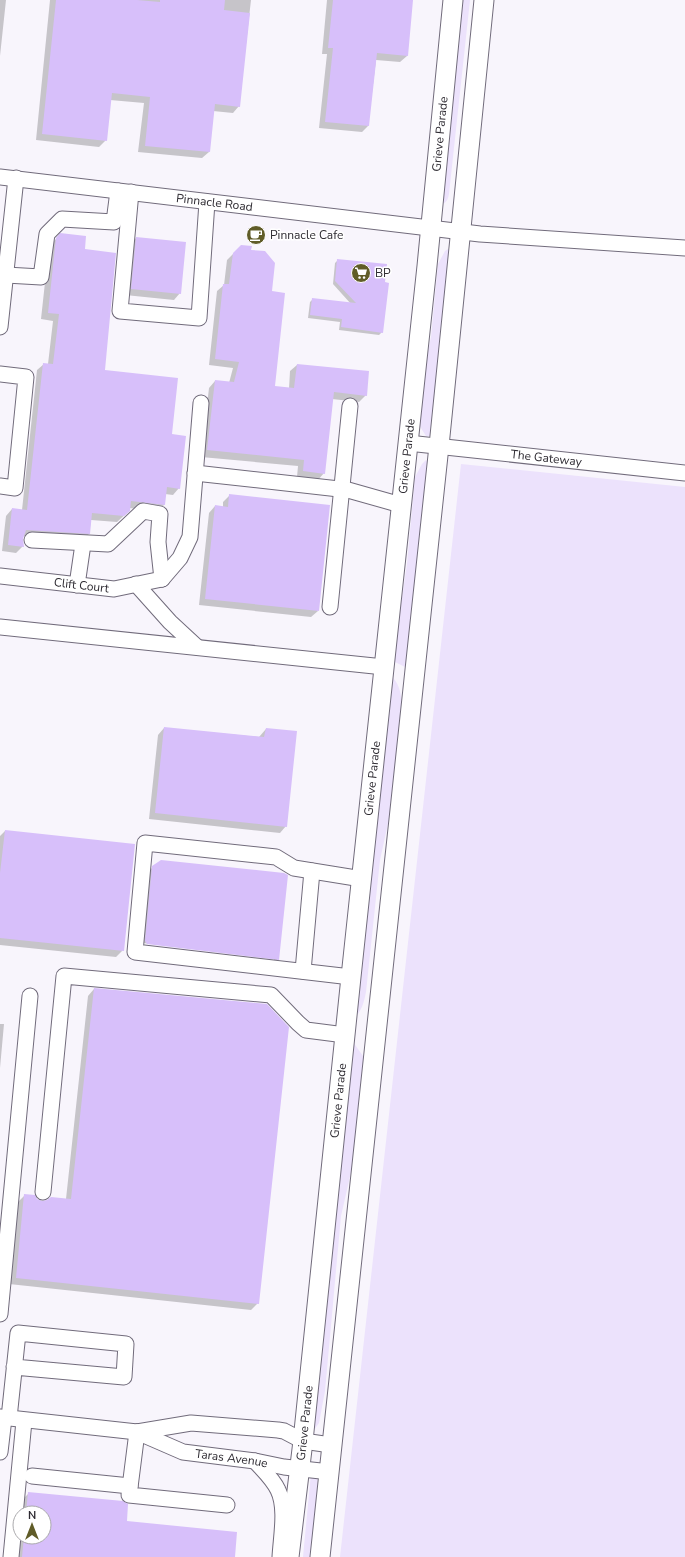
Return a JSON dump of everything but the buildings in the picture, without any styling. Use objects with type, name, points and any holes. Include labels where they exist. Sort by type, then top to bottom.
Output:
[{"type":"main road","name":"Grieve Parade","points":[[289,1557],[298,1468],[303,1441],[453,0]]},
{"type":"main road","points":[[320,1557],[439,446],[484,0]]},
{"type":"street","name":"Pinnacle Road","points":[[0,176],[207,202],[496,235],[685,248]]},
{"type":"street","points":[[0,327],[16,178]]},
{"type":"street","points":[[6,275],[41,277],[47,234],[62,219],[114,222],[125,192]]},
{"type":"street","points":[[125,192],[120,311],[199,318],[207,202]]},
{"type":"street","points":[[0,374],[26,377],[15,488],[0,486]]},
{"type":"street","points":[[162,579],[180,558],[190,537],[201,403]]},
{"type":"street","points":[[330,607],[350,406]]},
{"type":"street","name":"The Gateway","points":[[408,443],[685,473]]},
{"type":"street","points":[[195,473],[341,489],[401,505]]},
{"type":"street","points":[[32,540],[83,544],[108,544],[143,511],[160,514],[158,542],[162,579]]},
{"type":"street","points":[[77,585],[83,544]]},
{"type":"street","name":"Clift Court","points":[[0,576],[114,589],[162,579]]},
{"type":"street","points":[[136,584],[170,622],[198,647]]},
{"type":"street","points":[[0,627],[384,667]]},
{"type":"street","points":[[351,977],[135,952],[145,843],[276,857],[294,868],[362,879]]},
{"type":"street","points":[[302,971],[312,871]]},
{"type":"street","points":[[43,1192],[64,976],[271,995],[306,1030],[345,1035]]},
{"type":"street","points":[[0,1314],[30,996]]},
{"type":"street","points":[[0,1452],[18,1333],[126,1344],[124,1377],[14,1367]]},
{"type":"street","name":"Taras Avenue","points":[[4,1418],[137,1432],[191,1423],[284,1431],[303,1441],[331,1445]]},
{"type":"street","points":[[12,1557],[24,1421]]},
{"type":"street","points":[[137,1432],[129,1496],[227,1505]]},
{"type":"street","name":"Taras Avenue","points":[[137,1432],[183,1452],[255,1461],[284,1467],[330,1472]]},
{"type":"street","points":[[255,1461],[279,1490],[283,1512],[280,1557]]},
{"type":"street","points":[[32,1476],[130,1486]]},
{"type":"shaded area","points":[[459,0],[470,0],[449,194],[446,202],[441,204]]},
{"type":"shaded area","points":[[448,249],[450,252],[431,433],[430,436],[426,436],[419,425],[418,401],[431,337],[438,264],[445,251]]},
{"type":"shaded area","points":[[426,460],[428,463],[407,668],[390,660],[399,618],[407,564],[415,477]]},
{"type":"shaded area","points":[[461,464],[685,487],[685,1557],[340,1557]]},
{"type":"shaded area","points":[[390,675],[396,681],[399,688],[402,704],[392,805],[380,860],[366,992],[361,1009],[354,1018]]},
{"type":"shaded area","points":[[353,1042],[363,1056],[365,1066],[354,1159],[341,1216],[325,1391],[319,1423],[314,1430]]},
{"type":"shaded area","points":[[311,1473],[317,1476],[319,1495],[313,1557],[303,1557]]},
{"type":"place","name":"Pinnacle Cafe","points":[[256,235]]},
{"type":"place","name":"BP","points":[[361,273]]}]
